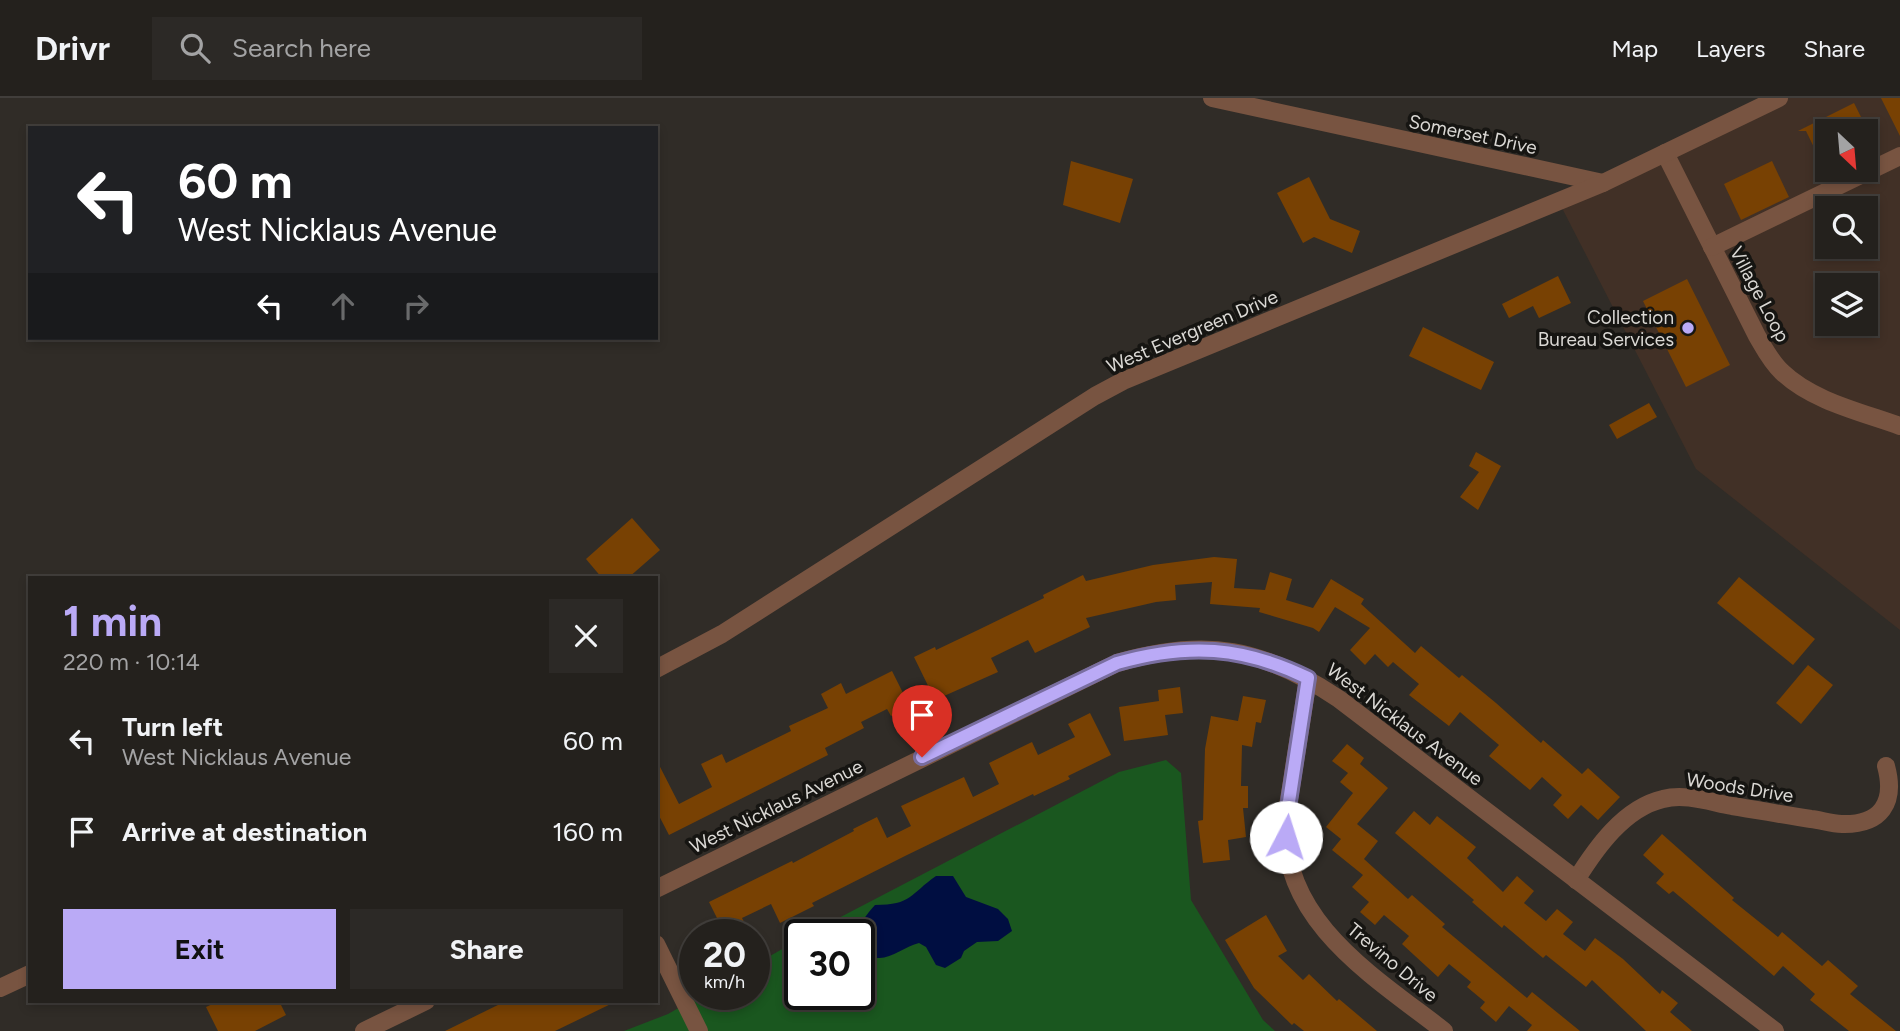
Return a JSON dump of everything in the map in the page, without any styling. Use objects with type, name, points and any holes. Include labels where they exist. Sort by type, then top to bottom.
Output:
[{"type":"street","name":"Somerset Drive","points":[[1212,98],[1603,183]]},
{"type":"street","name":"West Evergreen Drive","points":[[658,668],[722,634],[1095,396],[1123,381],[1603,183],[1779,98]]},
{"type":"street","name":"Village Loop","points":[[1665,153],[1772,362],[1782,372],[1819,396],[1900,426]]},
{"type":"street","points":[[1712,247],[1900,156]]},
{"type":"street","name":"West Nicklaus Avenue","points":[[658,888],[1117,663],[1151,653],[1184,649],[1217,650],[1251,655],[1282,666],[1308,678],[1339,699],[1775,1031]]},
{"type":"street","name":"Trevino Drive","points":[[1308,678],[1286,821],[1288,854],[1298,886],[1314,916],[1336,944],[1444,1031]]},
{"type":"street","name":"Woods Drive","points":[[1576,880],[1595,851],[1614,831],[1652,803],[1664,799],[1691,798],[1827,823],[1854,824],[1876,816],[1886,804],[1889,796],[1886,766]]},
{"type":"street","points":[[658,948],[699,1031]]},
{"type":"street","points":[[0,988],[28,975]]},
{"type":"street","points":[[364,1031],[422,1003]]},
{"type":"shaded area","points":[[1776,98],[1900,98],[1900,630],[1696,469],[1562,208]]},
{"type":"shaded area","points":[[936,876],[953,876],[966,897],[998,909],[1008,919],[1012,931],[998,941],[977,942],[964,951],[961,958],[945,968],[936,965],[926,947],[919,943],[883,958],[875,957],[875,919],[864,919],[875,905],[896,903],[910,897]]},
{"type":"green space","points":[[1166,760],[1181,773],[1191,900],[1263,1020],[1275,1031],[624,1031],[679,1008],[679,1010],[770,1010],[770,956],[784,948],[784,1010],[875,1010],[875,919],[837,919],[1119,772]]},
{"type":"building","points":[[1881,98],[1900,98],[1900,136]]},
{"type":"building","points":[[1854,103],[1862,119],[1822,119]]},
{"type":"building","points":[[1815,122],[1815,149],[1806,131],[1798,131]]},
{"type":"building","points":[[1071,161],[1133,179],[1120,223],[1063,205]]},
{"type":"building","points":[[1772,161],[1789,197],[1741,220],[1724,184]]},
{"type":"building","points":[[1309,177],[1330,219],[1360,231],[1352,253],[1314,237],[1303,243],[1277,193]]},
{"type":"building","points":[[1558,276],[1571,303],[1539,318],[1533,306],[1509,318],[1502,304]]},
{"type":"building","points":[[1687,279],[1730,365],[1686,387],[1643,301]]},
{"type":"building","points":[[1423,327],[1494,362],[1481,390],[1409,356]]},
{"type":"building","points":[[1649,403],[1657,417],[1617,439],[1609,425]]},
{"type":"building","points":[[1476,452],[1501,466],[1478,510],[1460,497],[1479,472],[1469,466]]},
{"type":"building","points":[[632,518],[660,550],[630,576],[600,576],[586,559]]},
{"type":"building","points":[[1214,557],[1237,559],[1234,588],[1265,590],[1270,572],[1292,579],[1286,600],[1313,608],[1331,579],[1364,599],[1361,604],[1415,653],[1421,646],[1459,678],[1462,675],[1541,743],[1543,740],[1582,774],[1588,768],[1620,797],[1598,820],[1581,805],[1568,819],[1553,805],[1562,795],[1542,777],[1530,790],[1489,756],[1499,745],[1460,712],[1449,726],[1409,695],[1419,684],[1393,662],[1388,667],[1375,654],[1365,665],[1350,650],[1370,628],[1335,607],[1319,632],[1259,612],[1260,608],[1210,604],[1212,582],[1175,585],[1176,600],[1086,618],[1090,627],[1035,653],[1028,640],[991,658],[998,672],[935,700],[914,657],[935,647],[936,650],[1044,598],[1043,595],[1083,575],[1086,581],[1153,565]]},
{"type":"building","points":[[1739,577],[1815,639],[1793,665],[1717,603]]},
{"type":"building","points":[[1808,665],[1833,685],[1801,724],[1776,703]]},
{"type":"building","points":[[892,671],[910,707],[891,716],[887,709],[861,722],[864,728],[825,748],[828,755],[669,835],[658,814],[658,763],[679,804],[712,787],[701,764],[722,754],[726,763],[791,731],[789,726],[828,708],[821,694],[841,683],[846,694]]},
{"type":"building","points":[[1180,687],[1183,713],[1165,715],[1168,735],[1124,741],[1119,707],[1159,701],[1158,690]]},
{"type":"building","points":[[1243,696],[1266,700],[1261,723],[1256,722],[1252,747],[1242,745],[1241,786],[1248,786],[1248,808],[1243,808],[1246,837],[1228,840],[1230,860],[1203,863],[1198,821],[1203,820],[1205,749],[1211,716],[1238,721]]},
{"type":"building","points":[[1090,713],[1111,755],[1068,776],[1070,779],[1034,796],[1033,794],[812,903],[814,906],[780,923],[771,904],[742,919],[715,919],[717,918],[709,902],[792,861],[793,863],[877,817],[887,838],[911,826],[901,806],[964,777],[973,797],[999,784],[989,763],[1032,742],[1038,755],[1075,737],[1068,724]]},
{"type":"building","points":[[1347,744],[1364,758],[1360,764],[1388,788],[1357,824],[1378,841],[1364,859],[1408,899],[1412,895],[1445,924],[1442,927],[1527,998],[1532,992],[1580,1031],[1527,1031],[1532,1025],[1509,1006],[1496,1022],[1480,1008],[1485,1002],[1467,987],[1471,982],[1449,964],[1438,977],[1402,944],[1409,936],[1384,915],[1375,925],[1360,912],[1369,902],[1352,887],[1363,875],[1332,850],[1341,839],[1326,827],[1353,793],[1340,782],[1348,773],[1332,761]]},
{"type":"building","points":[[1414,811],[1430,825],[1437,816],[1476,847],[1467,858],[1503,892],[1517,876],[1534,891],[1524,903],[1546,921],[1557,909],[1573,922],[1563,934],[1585,951],[1595,938],[1623,959],[1660,994],[1662,990],[1678,1003],[1670,1012],[1692,1031],[1646,1031],[1592,980],[1586,987],[1546,955],[1543,958],[1504,925],[1502,928],[1472,902],[1474,900],[1395,833]]},
{"type":"building","points":[[1662,834],[1734,898],[1732,900],[1778,937],[1782,932],[1822,966],[1828,960],[1858,986],[1850,994],[1896,1031],[1849,1031],[1810,1000],[1815,994],[1783,966],[1774,976],[1673,891],[1669,894],[1656,883],[1664,874],[1643,855]]},
{"type":"building","points":[[1266,915],[1287,951],[1278,956],[1303,980],[1309,974],[1337,1001],[1339,999],[1377,1031],[1304,1031],[1294,1023],[1292,1025],[1254,988],[1225,940]]},
{"type":"building","points":[[215,1003],[280,1003],[286,1015],[255,1031],[218,1031],[206,1007]]},
{"type":"building","points":[[502,1003],[613,1003],[555,1031],[445,1031]]},
{"type":"place","name":"Collection Bureau Services","points":[[1688,328]]},
{"type":"route","points":[[922,757],[1117,663],[1151,653],[1184,649],[1251,655],[1308,678],[1286,821],[1286,837]]}]
